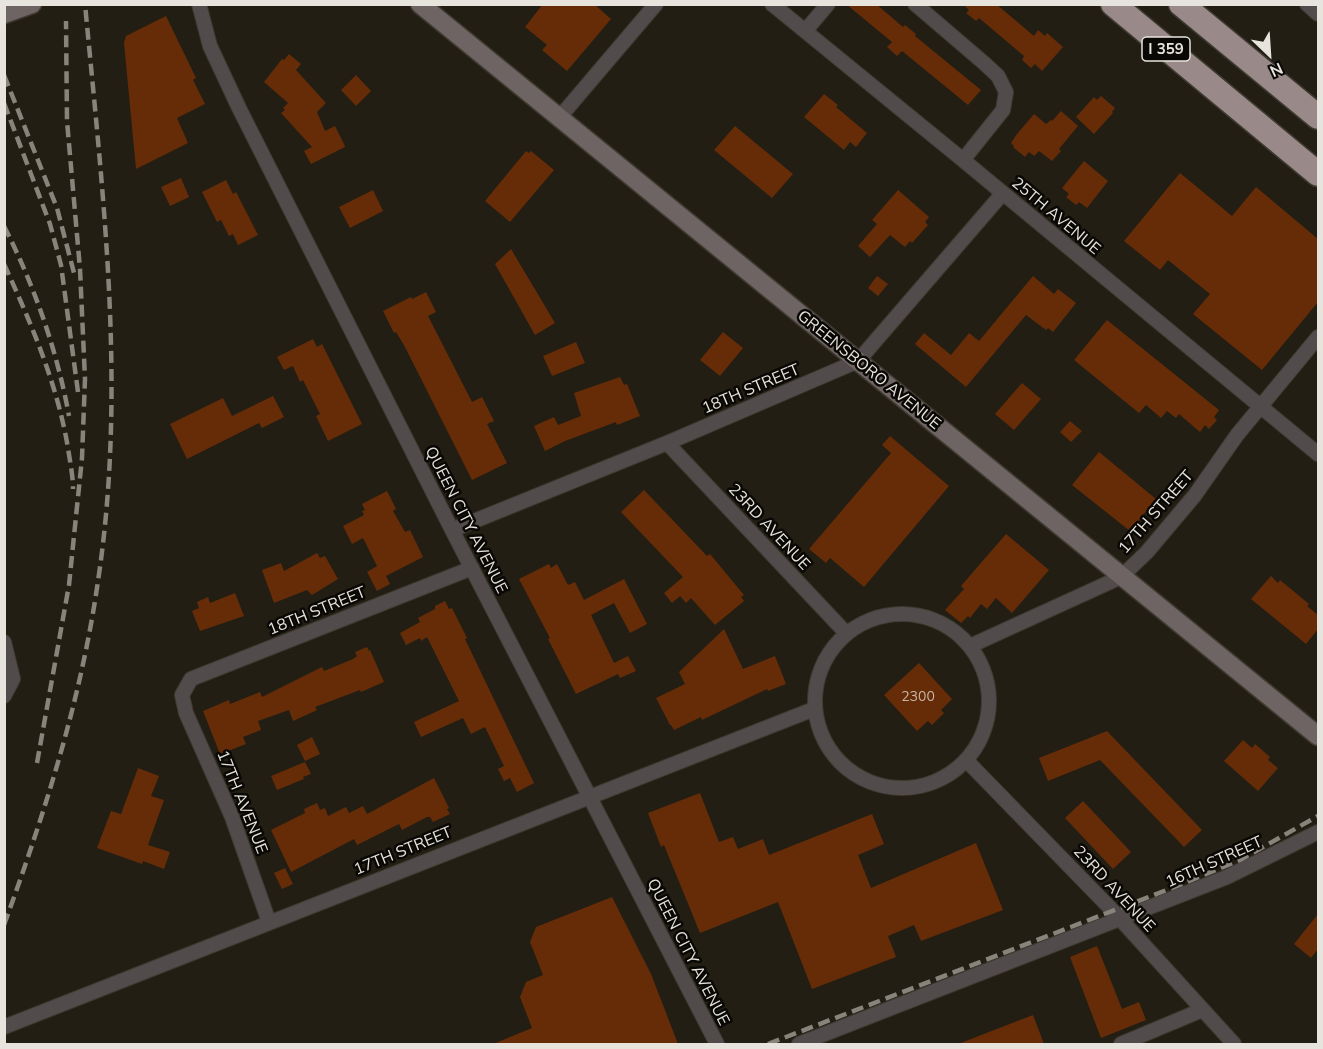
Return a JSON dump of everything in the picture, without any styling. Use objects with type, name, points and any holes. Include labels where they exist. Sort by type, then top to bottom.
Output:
[{"type":"highway","name":"I 359","points":[[1113,4],[1318,174]]},
{"type":"highway","name":"I 359","points":[[1181,4],[1318,117]]},
{"type":"main road","points":[[4,14],[32,4]]},
{"type":"main road","name":"GREENSBORO AVENUE","points":[[420,4],[1120,577],[1318,736]]},
{"type":"street","name":"QUEEN CITY AVENUE","points":[[199,4],[210,46],[230,90],[452,530],[717,1044]]},
{"type":"street","points":[[559,118],[656,4]]},
{"type":"street","name":"25TH AVENUE","points":[[772,4],[1318,454]]},
{"type":"street","points":[[806,30],[828,4]]},
{"type":"street","points":[[915,4],[998,76],[1006,92],[1003,110],[963,160]]},
{"type":"street","points":[[1307,4],[1318,14]]},
{"type":"street","name":"18TH STREET","points":[[452,530],[667,443],[858,361],[1003,193]]},
{"type":"street","name":"17TH STREET","points":[[970,646],[1120,577],[1146,552],[1195,495],[1237,435],[1318,337]]},
{"type":"street","name":"23RD AVENUE","points":[[667,443],[846,634]]},
{"type":"street","name":"18TH STREET","points":[[182,695],[191,679],[472,568]]},
{"type":"street","points":[[906,614],[925,617],[941,623],[954,631],[970,646],[985,675],[989,694],[988,713],[984,730],[976,747],[966,760],[950,774],[916,787],[880,786],[848,771],[834,758],[817,725],[814,692],[828,654],[846,634],[869,620],[888,615],[906,614]]},
{"type":"street","points":[[4,642],[13,679],[4,696]]},
{"type":"street","name":"17TH AVENUE","points":[[182,695],[186,713],[232,817],[269,922]]},
{"type":"street","name":"17TH STREET","points":[[4,1027],[814,708]]},
{"type":"street","name":"23RD AVENUE","points":[[966,760],[1120,919],[1234,1044]]},
{"type":"street","name":"16TH STREET","points":[[799,1044],[1227,877],[1318,832]]},
{"type":"street","points":[[1120,1044],[1202,1010]]},
{"type":"building","points":[[543,4],[594,4],[611,19],[567,71],[542,50],[547,45],[525,27]]},
{"type":"building","points":[[846,4],[876,4],[903,27],[905,25],[916,34],[915,36],[981,90],[968,105],[902,51],[897,56],[887,47],[892,42]]},
{"type":"building","points":[[963,4],[996,4],[1034,36],[1038,30],[1045,36],[1047,33],[1063,47],[1042,71],[1035,64],[1031,68],[1022,60],[1024,56],[979,18],[976,21],[966,13],[969,10]]},
{"type":"building","points":[[166,16],[196,78],[193,80],[205,104],[177,118],[188,143],[136,169],[124,43],[126,36]]},
{"type":"building","points":[[289,54],[301,64],[296,70],[326,103],[317,112],[325,131],[335,126],[345,147],[311,164],[304,151],[312,147],[281,113],[288,103],[264,82],[282,59],[284,60]]},
{"type":"building","points":[[356,75],[371,91],[356,106],[341,90]]},
{"type":"building","points":[[824,94],[867,133],[856,147],[850,142],[844,150],[804,117]]},
{"type":"building","points":[[1101,96],[1115,108],[1094,134],[1076,117],[1094,97],[1097,100]]},
{"type":"building","points":[[1061,111],[1078,126],[1052,161],[1039,151],[1034,156],[1029,152],[1025,157],[1013,147],[1011,143],[1034,114],[1046,124]]},
{"type":"building","points":[[735,126],[793,174],[772,198],[714,150]]},
{"type":"building","points":[[526,151],[529,153],[531,151],[554,170],[510,222],[485,201]]},
{"type":"building","points":[[1084,161],[1108,181],[1087,208],[1079,202],[1076,205],[1066,197],[1069,194],[1062,188]]},
{"type":"building","points":[[1180,173],[1232,216],[1256,187],[1318,239],[1318,302],[1262,370],[1193,314],[1210,294],[1168,260],[1160,270],[1124,241]]},
{"type":"building","points":[[181,178],[189,197],[170,206],[161,187]]},
{"type":"building","points":[[226,180],[233,194],[236,192],[258,235],[238,245],[233,234],[229,236],[221,220],[217,222],[202,192]]},
{"type":"building","points":[[373,190],[383,211],[350,228],[339,207]]},
{"type":"building","points":[[898,190],[929,217],[925,222],[928,225],[912,243],[910,241],[905,247],[890,235],[870,257],[858,246],[877,224],[872,220]]},
{"type":"building","points":[[511,249],[555,323],[535,335],[495,264]]},
{"type":"building","points":[[877,276],[888,284],[878,296],[868,288]]},
{"type":"building","points":[[1033,276],[1054,294],[1058,289],[1076,303],[1053,332],[1048,328],[1046,330],[1026,315],[966,387],[915,344],[924,333],[951,355],[969,333],[979,341]]},
{"type":"building","points":[[426,292],[436,312],[428,316],[472,402],[482,397],[494,421],[487,424],[507,463],[472,480],[405,347],[396,332],[394,333],[383,311]]},
{"type":"building","points":[[1107,320],[1219,410],[1214,417],[1217,420],[1209,429],[1205,425],[1200,432],[1179,414],[1176,418],[1167,411],[1161,418],[1146,405],[1139,413],[1074,360]]},
{"type":"building","points":[[723,332],[743,348],[720,376],[700,360]]},
{"type":"building","points":[[313,339],[317,347],[322,344],[362,424],[328,441],[316,416],[320,414],[303,380],[300,382],[293,366],[284,370],[277,357]]},
{"type":"building","points":[[576,342],[585,363],[552,376],[543,356]]},
{"type":"building","points":[[620,377],[624,385],[627,384],[640,416],[617,425],[616,422],[545,451],[534,426],[554,417],[558,425],[581,416],[574,393]]},
{"type":"building","points":[[1022,383],[1041,399],[1014,430],[995,414]]},
{"type":"building","points":[[273,396],[284,417],[262,428],[259,423],[187,459],[170,424],[223,398],[232,416]]},
{"type":"building","points":[[1070,421],[1082,431],[1071,442],[1060,432]]},
{"type":"building","points":[[890,436],[949,486],[864,587],[830,558],[826,563],[809,549],[891,453],[882,445]]},
{"type":"building","points":[[1099,452],[1156,499],[1130,531],[1072,485]]},
{"type":"building","points":[[644,490],[707,556],[710,554],[744,595],[741,597],[744,601],[715,625],[691,598],[686,603],[680,596],[672,603],[664,593],[683,577],[621,512]]},
{"type":"building","points":[[387,491],[396,509],[393,511],[405,532],[410,530],[423,557],[386,576],[390,584],[377,591],[367,572],[377,566],[363,538],[352,544],[343,526],[364,515],[362,511],[365,510],[362,504]]},
{"type":"building","points":[[1006,534],[1049,570],[1012,613],[996,598],[987,609],[981,604],[970,618],[968,616],[961,623],[945,610],[964,589],[961,586]]},
{"type":"building","points":[[317,553],[320,558],[325,556],[338,579],[312,595],[307,590],[274,603],[262,570],[281,563],[284,571]]},
{"type":"building","points":[[549,564],[551,568],[557,564],[568,585],[575,582],[584,600],[624,579],[647,624],[630,633],[614,603],[591,615],[614,663],[628,656],[636,671],[620,678],[618,674],[576,694],[519,579]]},
{"type":"building","points":[[1271,576],[1278,583],[1280,580],[1309,604],[1307,606],[1318,615],[1318,629],[1306,644],[1251,599]]},
{"type":"building","points":[[235,593],[244,616],[200,631],[192,611],[199,608],[197,602],[208,597],[210,603]]},
{"type":"building","points":[[445,601],[449,609],[452,608],[467,638],[465,639],[534,783],[517,792],[510,778],[504,781],[498,769],[504,766],[485,727],[471,734],[463,718],[421,737],[414,722],[459,701],[427,637],[406,645],[400,633],[420,622],[418,618]]},
{"type":"building","points":[[724,629],[743,669],[775,656],[786,684],[768,691],[767,689],[702,720],[701,717],[674,730],[656,698],[685,684],[679,672]]},
{"type":"building","points":[[367,647],[384,682],[315,707],[317,710],[293,721],[289,710],[258,721],[261,730],[243,737],[246,744],[220,754],[203,711],[229,700],[230,704],[260,692],[262,697],[322,667],[324,671],[353,659],[357,656],[355,652]]},
{"type":"building","points":[[919,663],[952,699],[941,710],[944,713],[932,725],[928,721],[917,731],[884,695]]},
{"type":"building","points":[[1107,731],[1202,830],[1184,847],[1100,760],[1048,781],[1039,758]]},
{"type":"building","points":[[312,737],[320,754],[305,761],[297,745]]},
{"type":"building","points":[[1243,740],[1252,748],[1255,744],[1270,757],[1268,760],[1278,768],[1258,791],[1224,761]]},
{"type":"building","points":[[305,762],[311,774],[277,790],[271,776]]},
{"type":"building","points":[[138,768],[159,776],[151,796],[164,800],[148,845],[170,852],[164,869],[143,861],[142,864],[97,848],[111,811],[121,814]]},
{"type":"building","points":[[434,778],[450,814],[433,822],[430,817],[427,817],[402,830],[399,824],[357,845],[354,839],[291,872],[271,830],[305,813],[304,809],[317,803],[320,810],[325,808],[328,816],[346,807],[349,813],[363,806],[367,814]]},
{"type":"building","points":[[700,793],[719,842],[733,837],[738,849],[763,839],[769,855],[872,814],[884,844],[858,855],[871,888],[976,843],[1003,910],[921,941],[914,925],[888,936],[896,957],[812,989],[778,902],[700,933],[664,845],[661,847],[648,813]]},
{"type":"building","points":[[1083,801],[1131,852],[1113,869],[1065,818]]},
{"type":"building","points":[[285,868],[293,884],[282,889],[274,873]]},
{"type":"building","points":[[612,897],[651,974],[678,1044],[493,1044],[532,1028],[520,997],[526,982],[543,975],[530,942],[536,927]]},
{"type":"building","points":[[1318,914],[1318,949],[1311,958],[1294,944]]},
{"type":"building","points":[[1097,946],[1122,1009],[1139,1002],[1146,1020],[1101,1038],[1070,957]]},
{"type":"building","points":[[1033,1015],[1044,1044],[958,1044]]},
{"type":"railway","points":[[4,925],[34,840],[72,712],[91,625],[107,509],[111,437],[109,292],[105,220],[85,4]]},
{"type":"railway","points":[[37,763],[69,585],[82,458],[85,379],[80,269],[67,121],[66,21]]},
{"type":"railway","points":[[4,75],[57,208],[74,273]]},
{"type":"railway","points":[[4,103],[50,224],[61,265],[78,392]]},
{"type":"railway","points":[[4,226],[43,318],[58,367],[69,416]]},
{"type":"railway","points":[[4,264],[50,377],[63,424],[73,489]]},
{"type":"railway","points":[[768,1044],[1240,860],[1318,816]]}]
